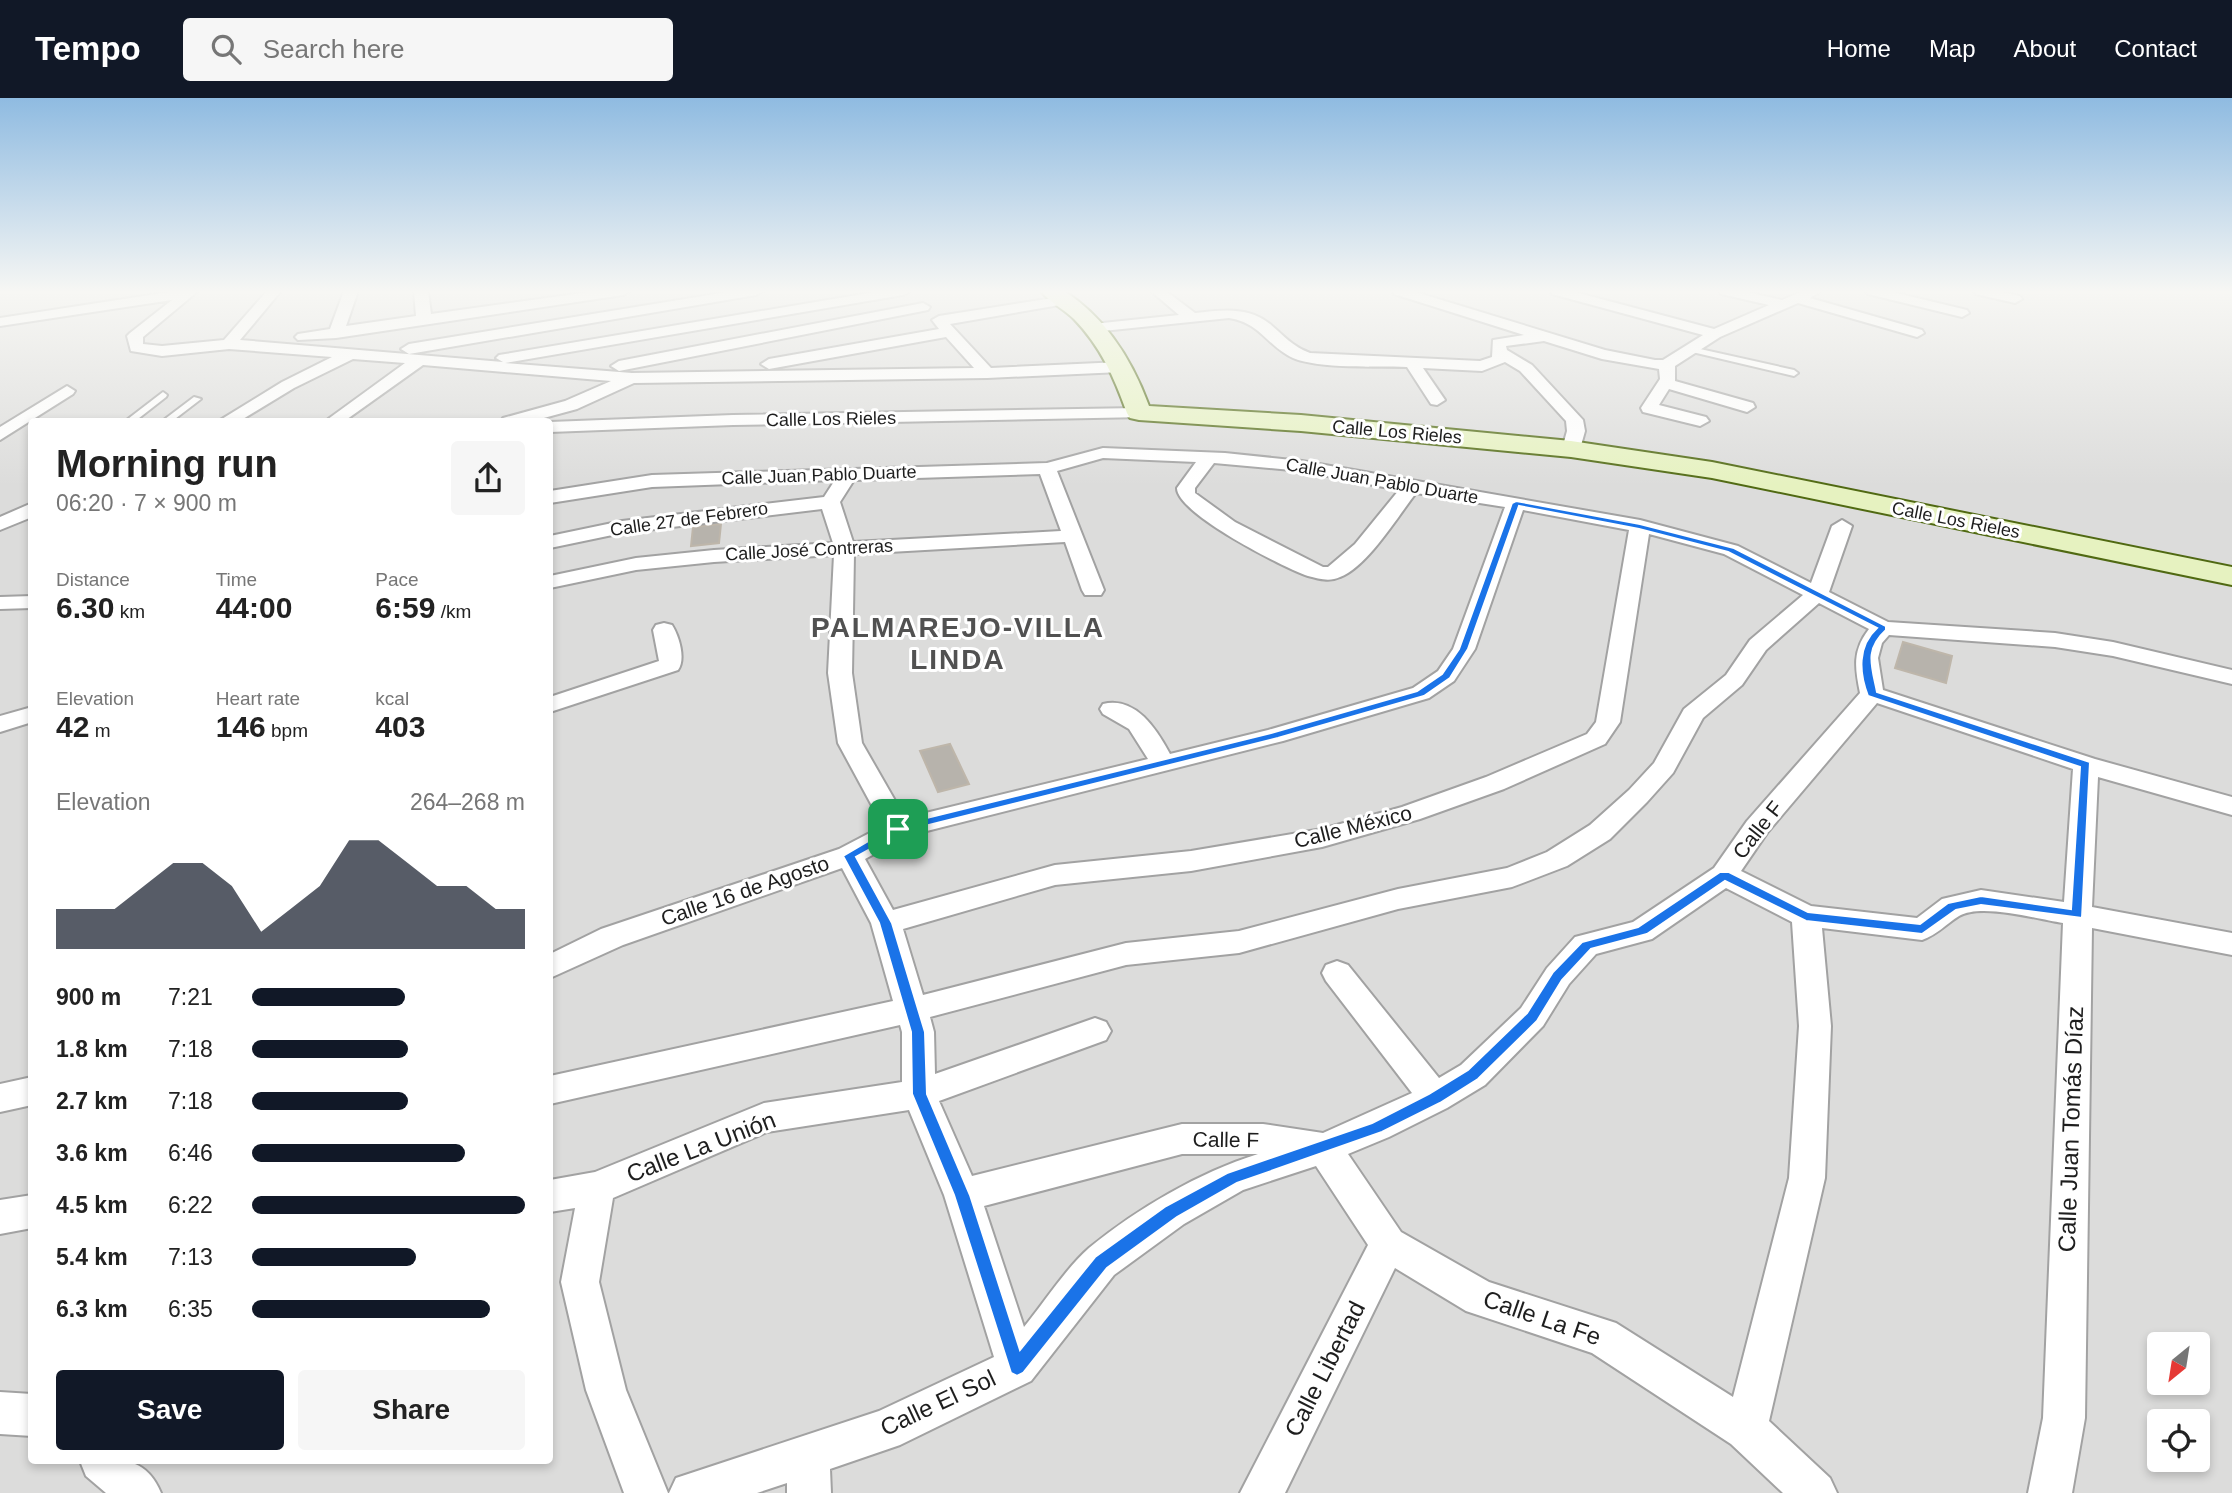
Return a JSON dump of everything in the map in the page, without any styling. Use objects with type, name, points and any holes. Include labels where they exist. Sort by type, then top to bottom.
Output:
[{"type":"street","points":[[232,418],[288,385],[347,356]]},
{"type":"street","points":[[384,356],[632,378],[987,373],[1121,368]]},
{"type":"street","points":[[468,364],[515,356]]},
{"type":"street","points":[[573,374],[669,356]]},
{"type":"street","points":[[793,356],[806,376]]},
{"type":"street","points":[[696,377],[809,356]]},
{"type":"street","points":[[972,356],[987,373]]},
{"type":"street","points":[[1113,356],[1121,368],[1139,413]]},
{"type":"street","points":[[1298,356],[1482,366],[1500,359],[1500,356]]},
{"type":"street","points":[[1506,356],[1526,368],[1574,420],[1576,431],[1571,449]]},
{"type":"street","points":[[1612,356],[1633,362],[1667,365],[1681,356]]},
{"type":"street","points":[[338,418],[420,360]]},
{"type":"street","points":[[1411,362],[1437,400]]},
{"type":"street","points":[[1667,365],[1668,379],[1648,408],[1700,421]]},
{"type":"street","points":[[524,418],[571,405],[632,378]]},
{"type":"street","points":[[1665,383],[1748,407]]},
{"type":"street","points":[[0,436],[67,391]]},
{"type":"street","name":"Calle Los Rieles","points":[[553,427],[733,420],[1103,434],[1139,413],[1301,423],[1571,449],[1712,470],[2232,576]]},
{"type":"street","name":"Calle Juan Pablo Duarte","points":[[553,497],[652,481],[1047,468],[1103,434],[1209,458],[1302,466],[1640,526],[1731,550],[1883,628],[2055,639],[2113,649],[2232,677]]},
{"type":"street","points":[[0,436],[28,436]]},
{"type":"street","points":[[1209,458],[1186,488],[1186,495],[1208,514],[1306,568],[1323,573],[1337,571],[1374,534],[1411,487]]},
{"type":"street","points":[[1047,468],[1093,590]]},
{"type":"street","points":[[849,474],[830,502],[844,547],[840,673],[850,743],[898,829]]},
{"type":"street","name":"Calle 27 de Febrero","points":[[553,541],[622,527],[830,502]]},
{"type":"street","name":"Calle 16 de Agosto","points":[[553,966],[611,937],[689,908],[849,856],[898,829],[1274,736],[1421,693],[1446,676],[1464,649],[1516,503]]},
{"type":"street","points":[[0,504],[28,506]]},
{"type":"street","points":[[0,517],[28,507]]},
{"type":"street","points":[[0,524],[28,508]]},
{"type":"street","name":"Calle México","points":[[886,923],[1055,875],[1191,861],[1322,838],[1411,813],[1495,783],[1596,739],[1608,722],[1640,526]]},
{"type":"street","points":[[553,1089],[911,1010],[1126,954],[1239,942],[1398,899],[1512,877],[1557,859],[1600,832],[1638,796],[1664,767],[1693,714],[1734,680],[1758,645],[1818,593],[1842,526]]},
{"type":"street","name":"Calle José Contreras","points":[[553,581],[636,564],[844,547],[1072,536]]},
{"type":"street","points":[[0,603],[28,601]]},
{"type":"street","points":[[1883,628],[1871,639],[1865,655],[1872,694],[2086,765],[2232,806]]},
{"type":"street","points":[[553,704],[670,665],[664,630]]},
{"type":"street","name":"Calle F","points":[[962,1195],[1182,1139],[1263,1139],[1324,1148],[1377,1127],[1435,1098],[1473,1074],[1532,1017],[1558,976],[1586,945],[1642,931],[1724,876],[1757,827],[1872,694]]},
{"type":"street","points":[[1112,709],[1129,715],[1141,724],[1163,764]]},
{"type":"street","points":[[0,724],[28,715]]},
{"type":"street","name":"Calle Juan Tomás Díaz","points":[[2050,1493],[2064,1418],[2077,915],[2086,765]]},
{"type":"street","points":[[849,856],[886,923],[918,1032],[919,1094],[962,1195],[1017,1367]]},
{"type":"street","points":[[1724,876],[1806,916],[1922,929],[1952,906],[1981,900],[2232,944]]},
{"type":"street","points":[[1746,1429],[1807,1178],[1815,1026],[1806,916]]},
{"type":"street","points":[[1337,973],[1435,1098]]},
{"type":"street","name":"Calle La Unión","points":[[553,1195],[597,1188],[764,1118],[919,1094],[1095,1031]]},
{"type":"street","points":[[0,1098],[28,1092]]},
{"type":"street","name":"Calle La Fe","points":[[1324,1148],[1388,1244],[1480,1298],[1602,1337],[1746,1429],[1815,1493]]},
{"type":"street","name":"Calle El Sol","points":[[691,1493],[808,1474],[885,1430],[1017,1367],[1101,1262],[1161,1219],[1232,1178],[1324,1148]]},
{"type":"street","points":[[597,1188],[580,1282],[606,1390],[646,1493]]},
{"type":"street","points":[[0,1217],[28,1212]]},
{"type":"street","name":"Calle Libertad","points":[[1262,1493],[1388,1244]]},
{"type":"street","points":[[0,1413],[28,1415]]},
{"type":"street","points":[[105,1464],[139,1493]]},
{"type":"lane","points":[[1722,356],[1794,373]]},
{"type":"lane","points":[[133,418],[163,395]]},
{"type":"lane","points":[[171,418],[197,399]]},
{"type":"shaded area","points":[[0,356],[2232,356],[2232,1493],[0,1493]]},
{"type":"building","points":[[721,524],[719,543],[691,546],[693,527]]},
{"type":"building","points":[[1903,642],[1952,656],[1946,683],[1895,668]]},
{"type":"building","points":[[950,744],[969,784],[938,792],[920,751]]},
{"type":"district","name":"PALMAREJO-VILLA LINDA","points":[[958,643]]},
{"type":"route","points":[[1516,503],[1640,526],[1731,550],[1883,628],[1871,639],[1865,655],[1872,694],[2086,765],[2077,915],[1981,900],[1952,906],[1922,929],[1806,916],[1724,876],[1642,931],[1586,945],[1558,976],[1532,1017],[1473,1074],[1435,1098],[1377,1127],[1324,1148],[1232,1178],[1171,1212],[1101,1262],[1017,1367],[962,1195],[919,1094],[918,1032],[886,923],[849,856],[898,829],[1274,736],[1421,693],[1446,676],[1464,649],[1516,503]]}]
